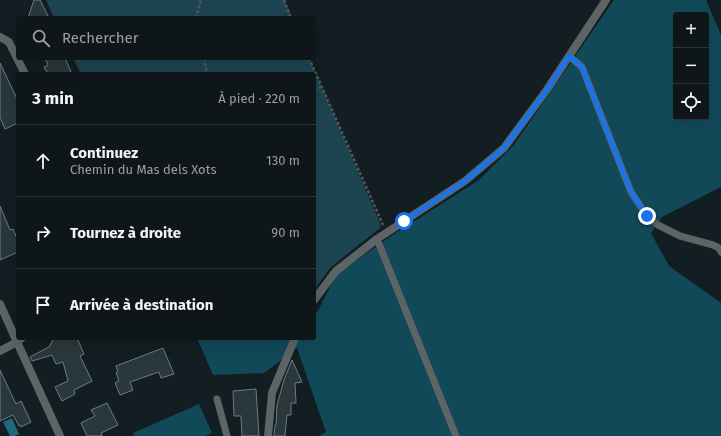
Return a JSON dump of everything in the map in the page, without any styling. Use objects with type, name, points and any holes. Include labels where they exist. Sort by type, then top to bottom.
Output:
[{"type":"street","points":[[316,297],[336,271],[377,239],[465,181],[504,148],[546,91],[606,0]]},
{"type":"street","points":[[0,37],[9,42],[16,56]]},
{"type":"street","points":[[18,60],[24,72]]},
{"type":"street","points":[[0,304],[16,334]]},
{"type":"street","points":[[0,352],[19,340],[60,436]]},
{"type":"street","points":[[268,436],[272,393],[294,340]]},
{"type":"lane","points":[[569,56],[582,67],[631,192],[647,216],[658,225],[680,236],[713,245],[719,248],[721,252]]},
{"type":"lane","points":[[377,239],[456,436]]},
{"type":"lane","points":[[217,399],[227,436]]},
{"type":"path","points":[[197,16],[201,0]]},
{"type":"path","points":[[284,0],[291,16]]},
{"type":"path","points":[[204,60],[207,72]]},
{"type":"path","points":[[310,60],[316,72]]},
{"type":"path","points":[[316,73],[386,233]]},
{"type":"path","points":[[316,89],[322,86]]},
{"type":"shaded area","points":[[46,0],[284,0],[291,16],[53,16]]},
{"type":"shaded area","points":[[614,0],[706,0],[721,35],[721,187],[662,217],[651,233],[669,266],[721,303],[721,436],[319,436],[326,432],[297,348],[264,373],[213,375],[198,340],[316,340],[316,312],[317,313],[336,275],[391,236],[479,180],[513,146]]},
{"type":"shaded area","points":[[74,60],[310,60],[315,72],[80,72]]},
{"type":"shaded area","points":[[316,74],[380,223],[380,228],[331,267],[316,287]]},
{"type":"shaded area","points":[[199,404],[212,433],[205,436],[134,436],[133,433]]},
{"type":"shaded area","points":[[12,418],[19,434],[15,436],[10,436],[3,422]]},
{"type":"building","points":[[34,0],[40,0],[48,16],[29,16]]},
{"type":"building","points":[[46,60],[66,60],[71,72],[47,72],[44,67],[48,65]]},
{"type":"building","points":[[0,63],[16,97],[16,124],[5,129],[0,118]]},
{"type":"building","points":[[0,206],[10,230],[13,229],[16,236],[16,253],[0,260]]},
{"type":"building","points":[[53,340],[78,340],[84,354],[80,356],[92,381],[74,390],[75,394],[62,401],[55,387],[68,381],[63,362],[56,364],[52,355],[32,361],[30,357],[49,347]]},
{"type":"building","points":[[163,348],[174,374],[161,378],[159,372],[130,382],[133,390],[120,395],[115,383],[119,381],[116,373],[118,372],[116,366]]},
{"type":"building","points":[[292,360],[302,382],[295,383],[296,403],[291,403],[291,415],[287,415],[285,436],[274,436],[277,405],[284,380]]},
{"type":"building","points":[[0,370],[16,404],[21,401],[31,422],[21,427],[13,415],[0,421]]},
{"type":"building","points":[[256,389],[259,436],[242,436],[241,416],[234,416],[233,391]]},
{"type":"building","points":[[107,403],[118,425],[101,433],[102,436],[87,436],[81,423],[95,416],[91,410]]},
{"type":"route","points":[[404,221],[465,181],[504,148],[546,91],[569,56],[582,67],[631,192],[647,216]]}]
